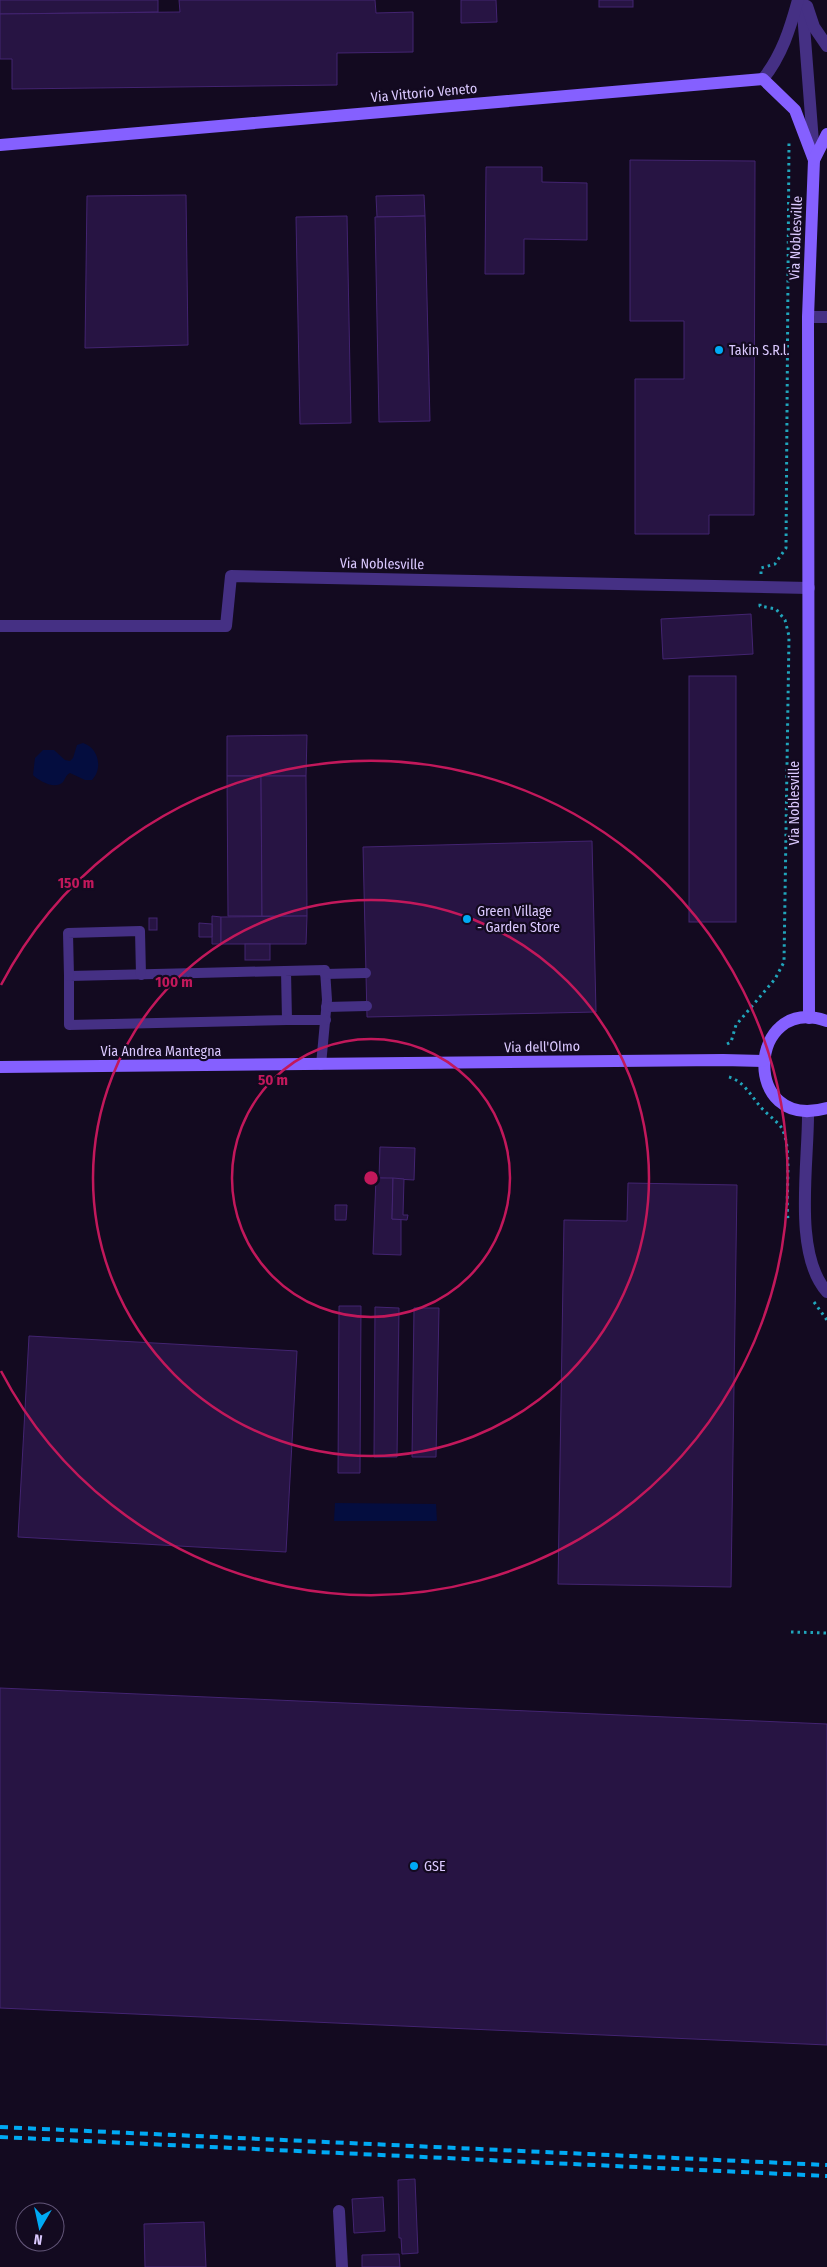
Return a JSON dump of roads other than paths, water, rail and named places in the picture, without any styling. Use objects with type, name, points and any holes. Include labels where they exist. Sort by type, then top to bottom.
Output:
[{"type":"main road","name":"Via Vittorio Veneto","points":[[0,145],[763,79]]},
{"type":"main road","name":"Via Noblesville","points":[[763,79],[796,110],[814,160],[808,317],[808,1018]]},
{"type":"main road","name":"Via Noblesville","points":[[814,160],[827,134]]},
{"type":"main road","points":[[827,1022],[808,1018],[799,1019],[781,1028],[768,1042],[763,1061],[766,1080],[775,1096],[790,1106],[808,1111],[827,1108]]},
{"type":"main road","name":"Via dell'Olmo","points":[[322,1065],[763,1061]]},
{"type":"main road","name":"Via Andrea Mantegna","points":[[0,1067],[322,1065]]},
{"type":"street","points":[[802,0],[814,27],[827,46]]},
{"type":"street","points":[[763,79],[774,66],[802,0]]},
{"type":"street","points":[[802,0],[814,160]]},
{"type":"street","points":[[808,317],[827,317]]},
{"type":"street","name":"Via Noblesville","points":[[0,626],[226,626],[231,576],[809,588]]},
{"type":"street","points":[[808,1111],[805,1234],[818,1282],[827,1292]]},
{"type":"street","points":[[339,2211],[342,2267]]},
{"type":"lane","points":[[141,975],[140,931],[68,933],[69,1025],[326,1020]]},
{"type":"lane","points":[[68,976],[325,970],[326,1020],[322,1065]]},
{"type":"lane","points":[[286,971],[287,1020]]},
{"type":"lane","points":[[325,974],[366,973]]},
{"type":"lane","points":[[326,1006],[367,1006]]},
{"type":"railway","points":[[0,2127],[827,2165]]},
{"type":"railway","points":[[0,2137],[827,2176]]},
{"type":"place","name":"Takin S.R.l.","points":[[719,350]]},
{"type":"place","name":"Green Village - Garden Store","points":[[467,919]]},
{"type":"place","name":"GSE","points":[[414,1866]]}]
